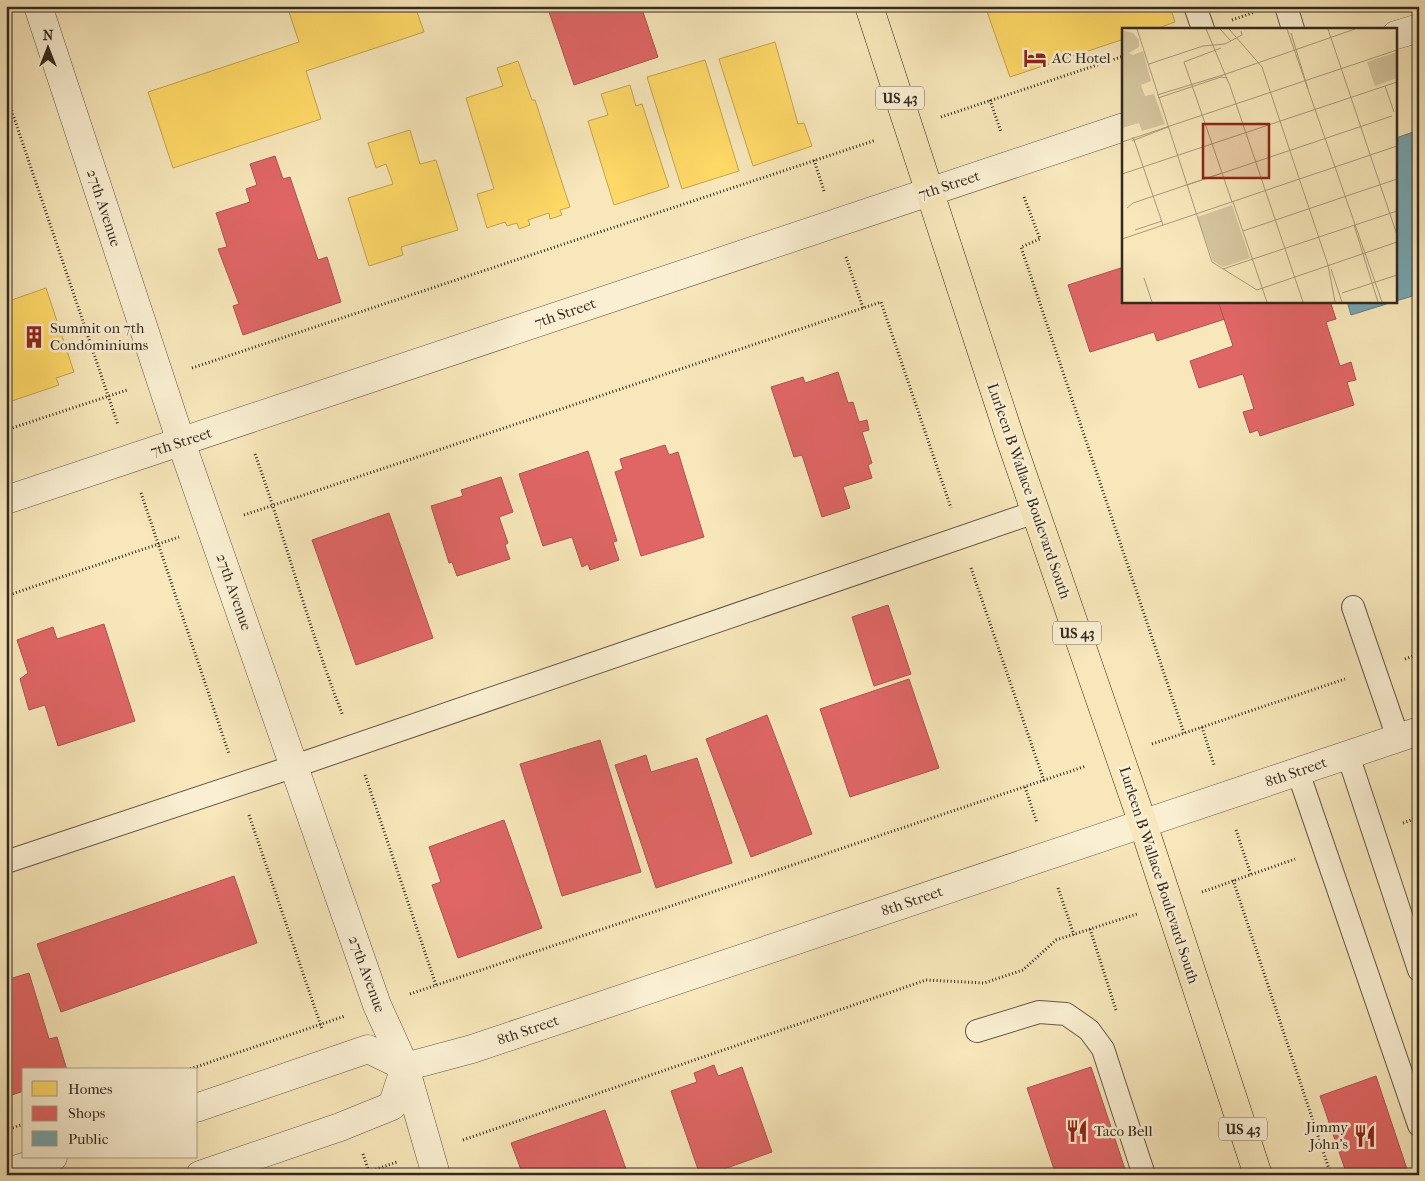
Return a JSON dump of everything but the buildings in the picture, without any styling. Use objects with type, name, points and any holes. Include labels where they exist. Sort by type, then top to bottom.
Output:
[{"type":"highway","name":"Lurleen B Wallace Boulevard South","points":[[869,6],[1035,512],[1143,824],[1258,1175]]},
{"type":"street","name":"27th Avenue","points":[[38,6],[181,442],[377,1005],[404,1067],[436,1175]]},
{"type":"street","points":[[1398,34],[1419,28]]},
{"type":"street","name":"7th Street","points":[[6,500],[1122,128]]},
{"type":"street","name":"8th Street","points":[[404,1067],[472,1049],[1408,734]]},
{"type":"street","points":[[198,1107],[368,1049],[404,1067],[392,1106],[340,1127],[200,1175]]},
{"type":"street","points":[[6,1173],[50,1158]]},
{"type":"lane","points":[[1195,6],[1203,28]]},
{"type":"lane","points":[[1286,6],[1293,28]]},
{"type":"lane","points":[[6,862],[355,746],[1035,512]]},
{"type":"lane","points":[[1353,607],[1374,669],[1408,734]]},
{"type":"lane","points":[[1348,755],[1419,970]]},
{"type":"lane","points":[[1298,772],[1419,1125]]},
{"type":"lane","points":[[977,1031],[1039,1012],[1066,1014],[1089,1030],[1102,1049],[1144,1175]]},
{"type":"path","points":[[1225,22],[1262,10]]},
{"type":"path","points":[[6,430],[1122,57]]},
{"type":"path","points":[[6,94],[321,1025]]},
{"type":"path","points":[[990,100],[1040,239],[1021,247],[1184,733]]},
{"type":"path","points":[[6,596],[881,302]]},
{"type":"path","points":[[243,421],[274,505],[323,665],[355,746],[436,985]]},
{"type":"path","points":[[403,996],[1419,654]]},
{"type":"path","points":[[462,1140],[926,980],[984,983],[1023,970],[1056,940],[1169,904],[1233,880],[1331,1175]]},
{"type":"path","points":[[193,1068],[353,1014]]},
{"type":"path","points":[[6,1130],[22,1125]]},
{"type":"path","points":[[360,1144],[370,1173]]},
{"type":"path","points":[[359,1175],[370,1173],[401,1161]]},
{"type":"place","name":"AC Hotel","points":[[1035,58]]},
{"type":"place","name":"Summit on 7th Condominiums","points":[[34,337]]},
{"type":"place","name":"Taco Bell","points":[[1077,1131]]},
{"type":"place","name":"Jimmy John's","points":[[1365,1136]]}]
